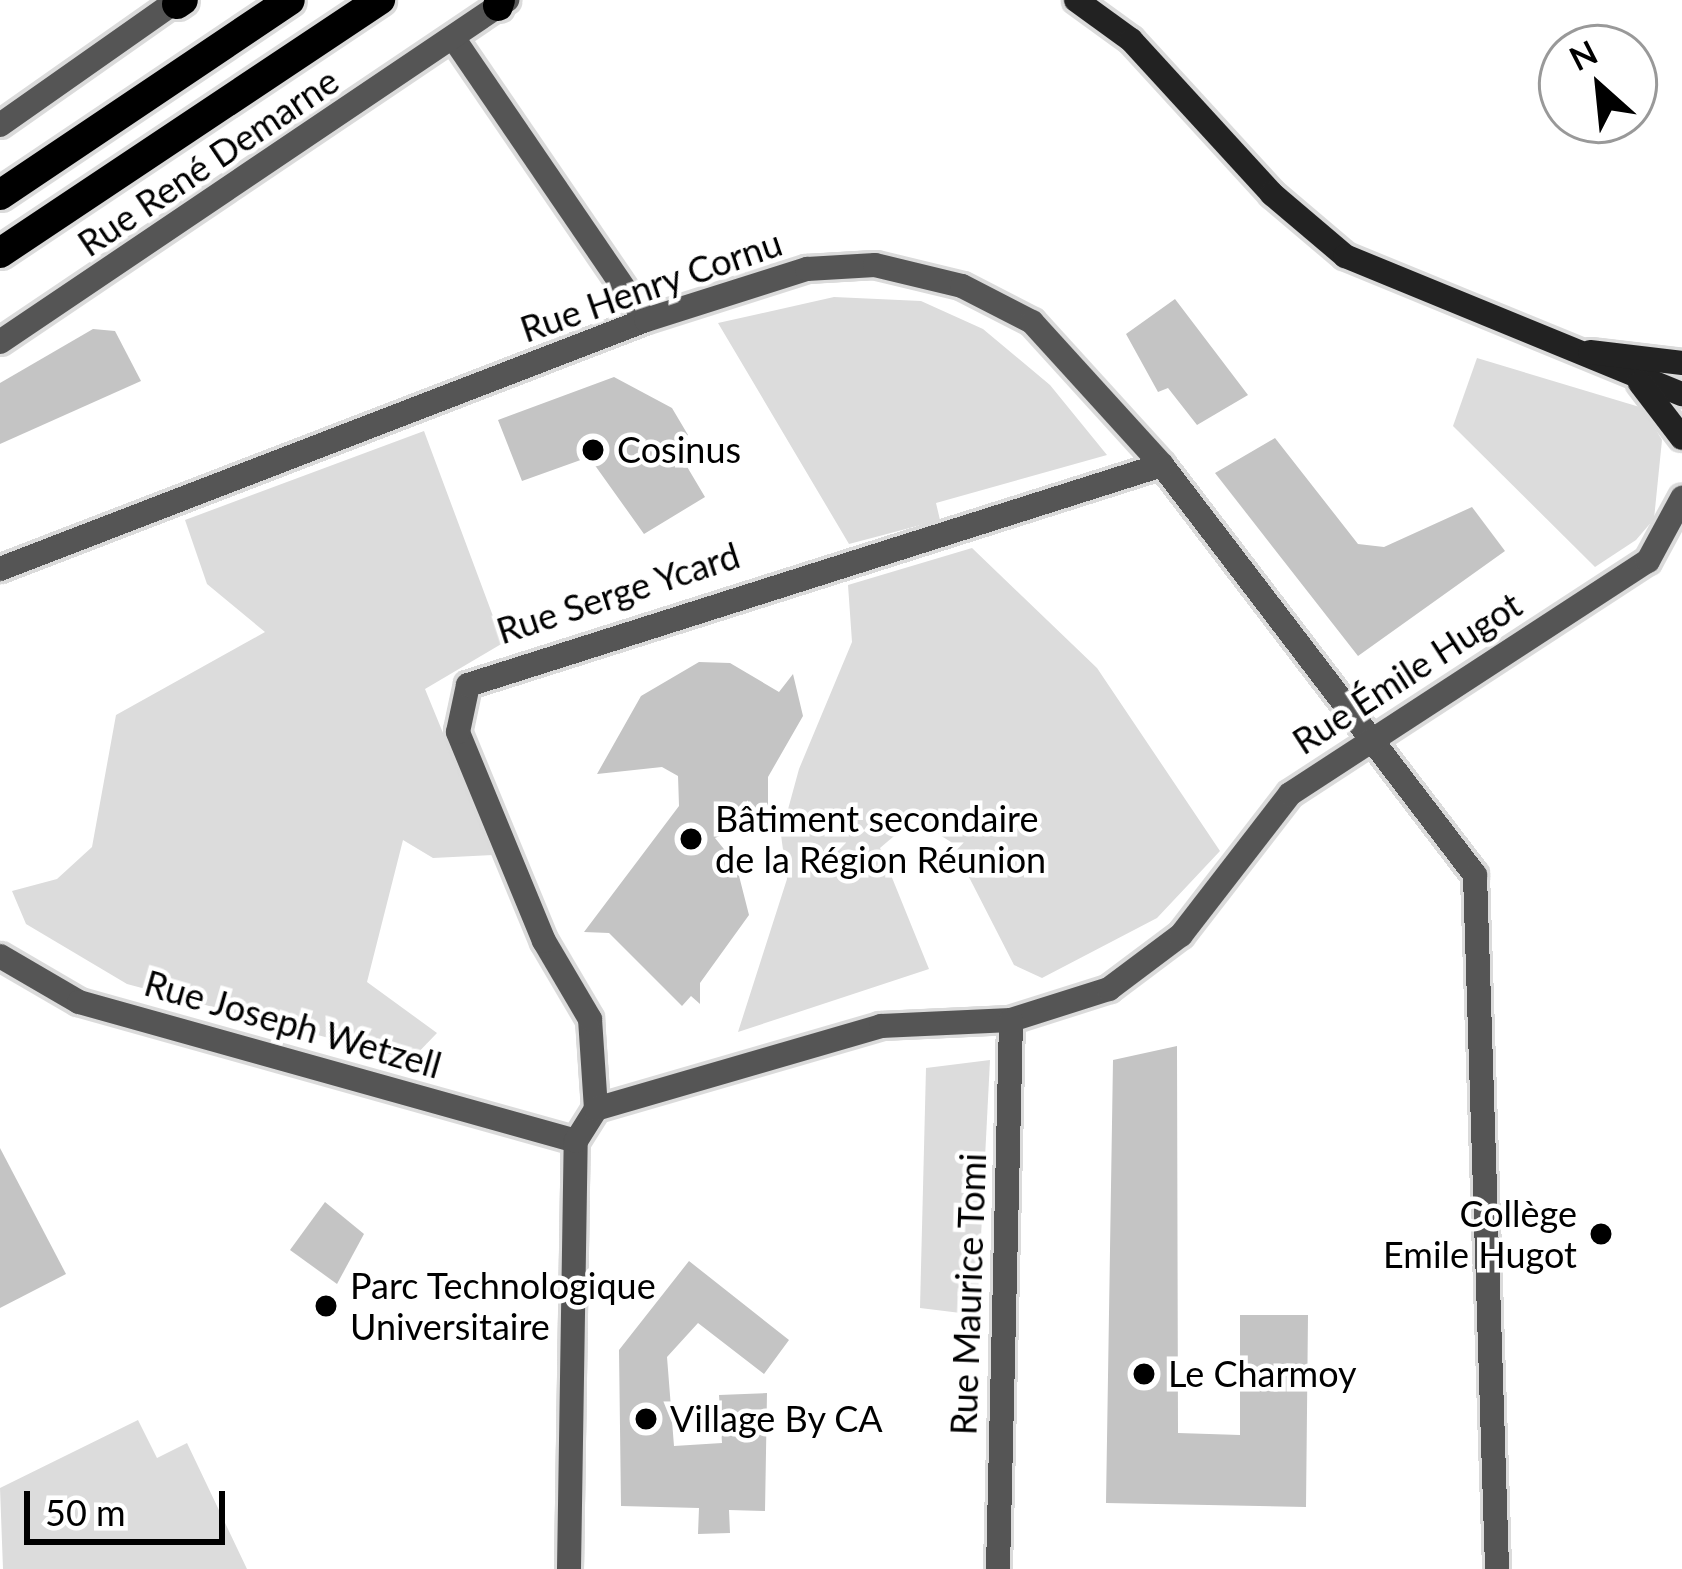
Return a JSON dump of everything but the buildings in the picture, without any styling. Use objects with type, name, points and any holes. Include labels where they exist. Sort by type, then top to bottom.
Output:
[{"type":"main road","points":[[0,195],[290,0]]},
{"type":"main road","points":[[0,253],[380,0]]},
{"type":"main road","points":[[1076,0],[1131,40],[1272,194],[1345,256],[1682,394]]},
{"type":"main road","points":[[1110,0],[1131,40]]},
{"type":"main road","points":[[1586,352],[1682,363]]},
{"type":"main road","points":[[1630,373],[1682,438]]},
{"type":"street","points":[[0,125],[180,1]]},
{"type":"street","name":"Rue René Demarne","points":[[0,342],[454,39],[502,2]]},
{"type":"street","points":[[454,39],[646,320]]},
{"type":"street","name":"Rue Henry Cornu","points":[[0,569],[646,320],[807,269],[875,266],[962,286],[1032,322],[1162,465],[1474,875],[1497,1569]]},
{"type":"street","name":"Rue Serge Ycard","points":[[596,1109],[590,1019],[544,940],[454,710],[494,669],[1162,465]]},
{"type":"street","name":"Rue Émile Hugot","points":[[596,1109],[881,1026],[1011,1020],[1062,1010],[1154,963],[1290,794],[1368,737],[1672,549],[1682,497]]},
{"type":"street","name":"Rue Joseph Wetzell","points":[[0,956],[79,1002],[576,1141]]},
{"type":"street","name":"Rue Maurice Tomi","points":[[998,1569],[1011,1020]]},
{"type":"street","points":[[569,1569],[576,1141],[596,1109]]},
{"type":"shaded area","points":[[834,297],[921,301],[983,329],[1050,385],[1107,455],[936,503],[940,520],[849,544],[718,323]]},
{"type":"shaded area","points":[[1477,358],[1643,408],[1662,440],[1654,519],[1636,540],[1595,567],[1453,426]]},
{"type":"shaded area","points":[[424,431],[503,643],[425,689],[493,855],[433,858],[403,840],[367,982],[437,1033],[411,1060],[127,984],[26,924],[12,891],[57,879],[92,847],[116,715],[265,632],[207,584],[185,520]]},
{"type":"shaded area","points":[[972,548],[1097,668],[1220,851],[1157,918],[1042,978],[1014,965],[951,842],[914,819],[880,848],[929,969],[738,1032],[787,879],[781,835],[799,769],[852,642],[848,585]]},
{"type":"shaded area","points":[[990,1060],[977,1315],[920,1308],[926,1068]]},
{"type":"shaded area","points":[[138,1420],[157,1458],[187,1443],[247,1569],[3,1569],[0,1488]]},
{"type":"place","name":"Cosinus","points":[[593,450]]},
{"type":"place","name":"Bâtiment secondaire de la Région Réunion","points":[[691,839]]},
{"type":"place","name":"Collège Emile Hugot","points":[[1601,1234]]},
{"type":"place","name":"Parc Technologique Universitaire","points":[[326,1306]]},
{"type":"place","name":"Le Charmoy","points":[[1144,1374]]},
{"type":"place","name":"Village By CA","points":[[646,1419]]}]
